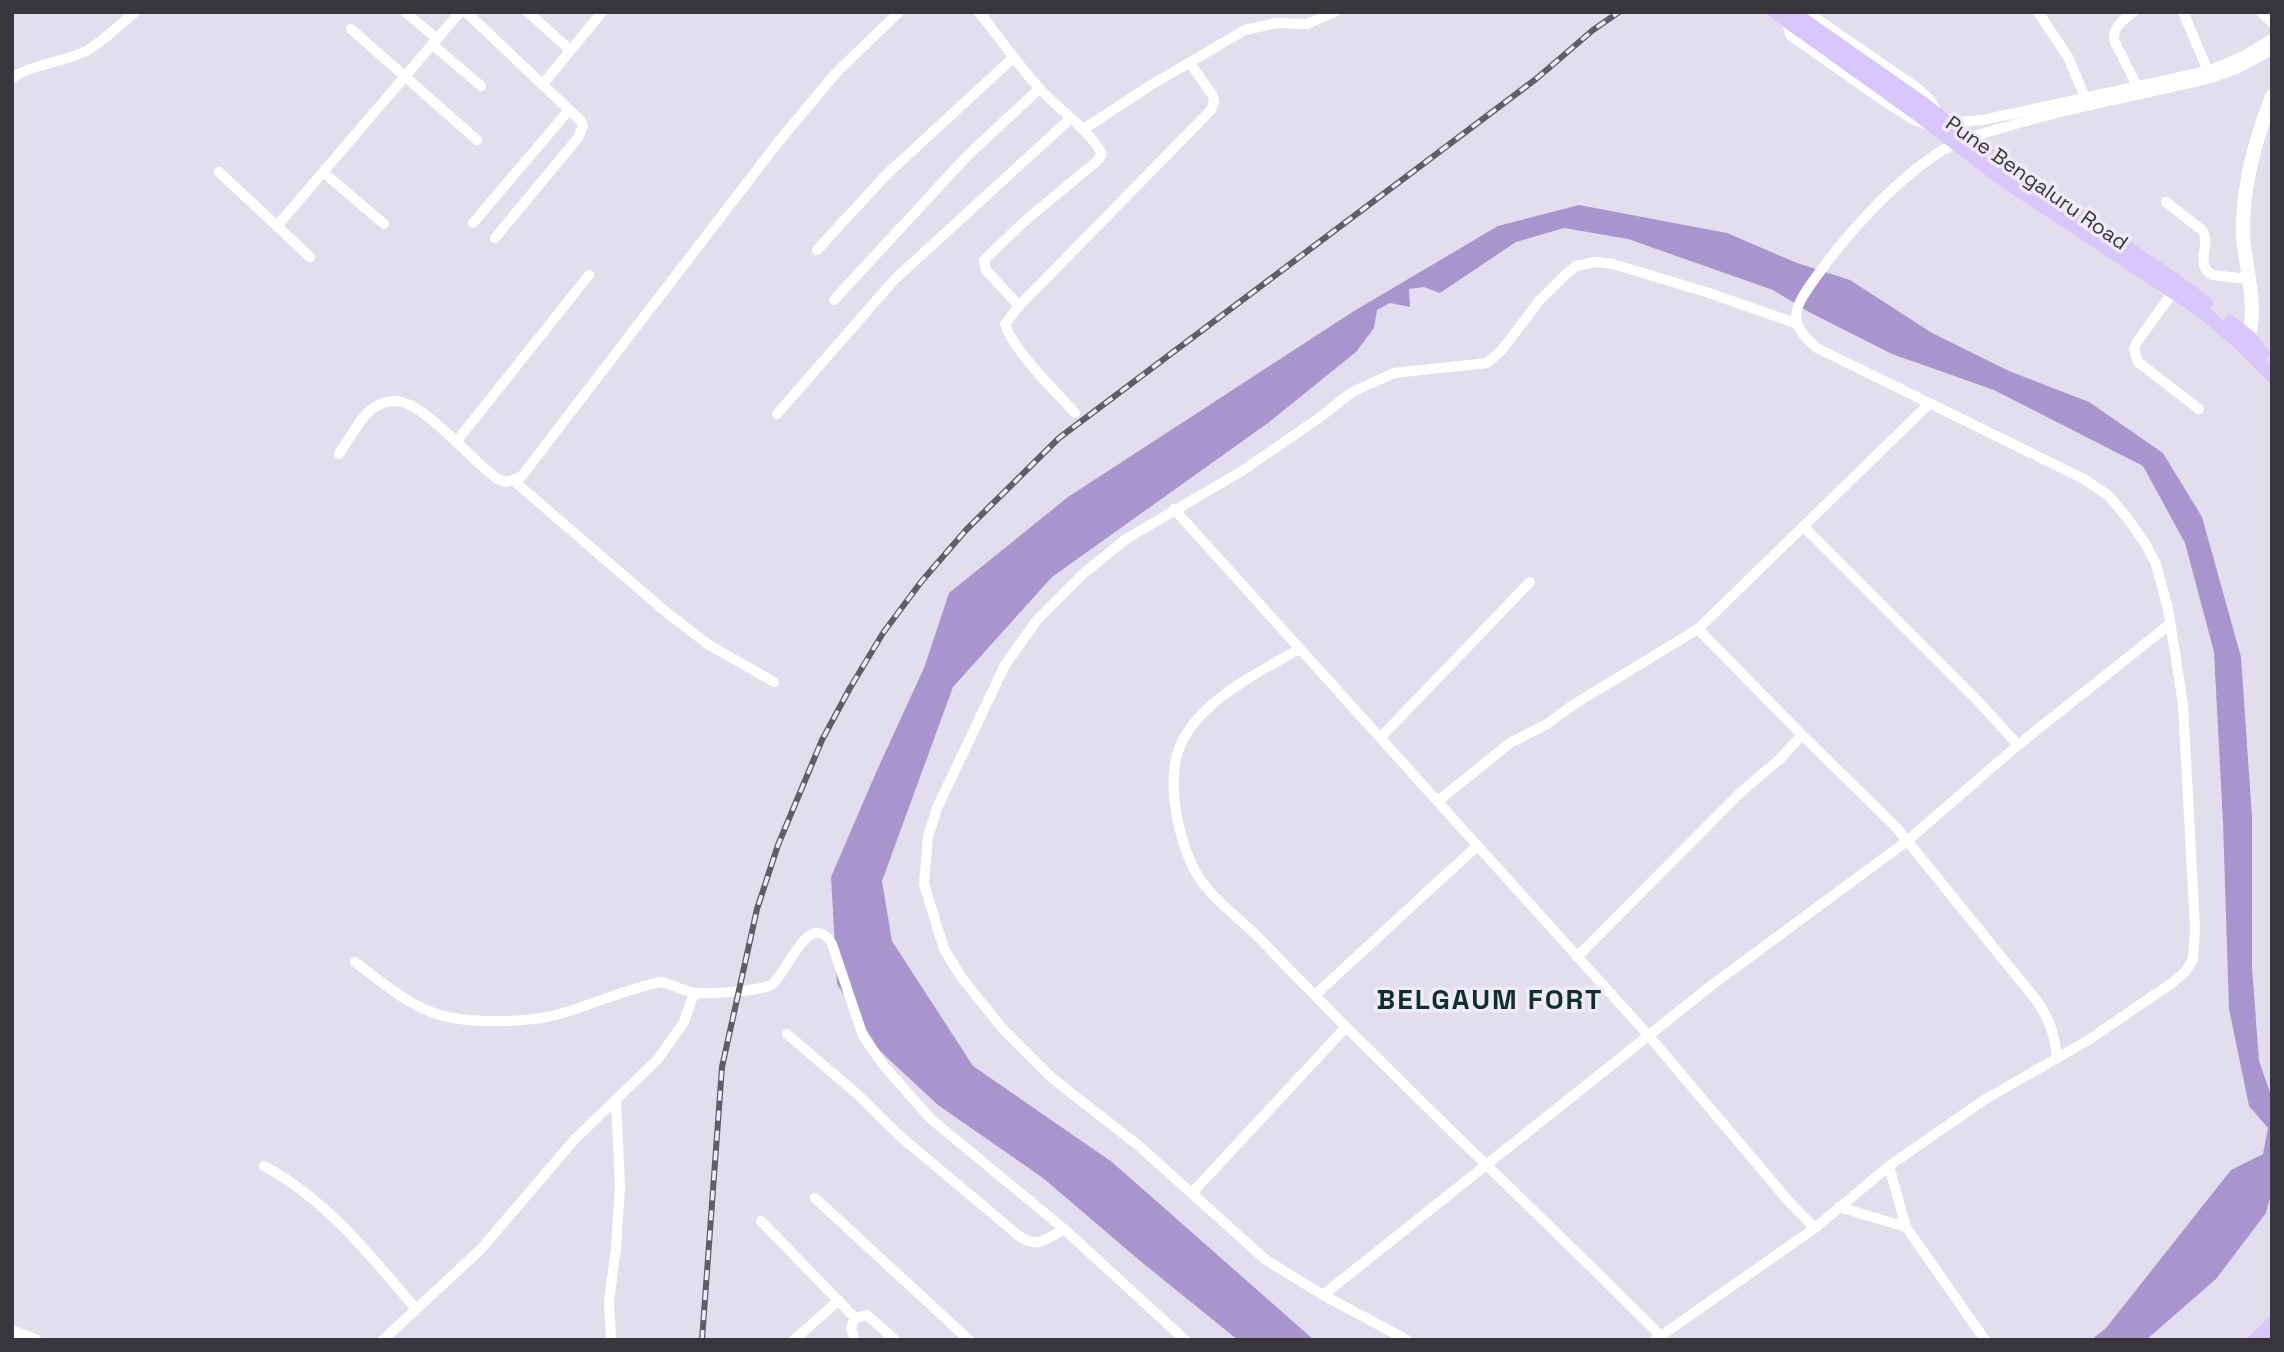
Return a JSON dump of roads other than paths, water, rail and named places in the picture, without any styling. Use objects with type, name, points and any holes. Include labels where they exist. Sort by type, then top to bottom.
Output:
[{"type":"main road","points":[[1775,12],[1931,116],[2002,179],[2246,341],[2272,376]]},
{"type":"main road","name":"Pune Bengaluru Road","points":[[1794,12],[1931,116]]},
{"type":"main road","points":[[2246,341],[2252,320],[2243,233],[2246,197],[2255,141],[2272,97]]},
{"type":"main road","name":"Pune Bengaluru Road","points":[[1961,141],[2179,283],[2272,364]]},
{"type":"main road","points":[[2255,1340],[2272,1324]]},
{"type":"street","points":[[12,78],[25,70],[86,50],[135,12]]},
{"type":"street","points":[[405,12],[481,86]]},
{"type":"street","points":[[277,226],[460,12]]},
{"type":"street","points":[[466,12],[581,121],[582,133],[495,238]]},
{"type":"street","points":[[528,12],[570,50]]},
{"type":"street","points":[[542,85],[602,12]]},
{"type":"street","points":[[340,454],[369,412],[385,402],[395,401],[405,403],[422,414],[498,480],[514,481],[528,469],[787,131],[835,74],[899,12]]},
{"type":"street","points":[[979,12],[1039,89],[1070,120],[1084,129],[1100,151],[1101,158],[1027,219],[984,260],[986,270],[1019,306]]},
{"type":"street","points":[[1084,129],[1151,85],[1245,30],[1277,23],[1307,24],[1335,12]]},
{"type":"street","points":[[1794,12],[1788,27],[1791,36],[1914,120],[1931,116],[1983,120],[2208,71],[2245,55],[2272,39]]},
{"type":"street","points":[[1807,12],[1916,87],[1935,106],[1931,116]]},
{"type":"street","points":[[2038,12],[2068,57],[2085,97]]},
{"type":"street","points":[[2133,12],[2121,22],[2113,34],[2137,86]]},
{"type":"street","points":[[2183,12],[2208,71]]},
{"type":"street","points":[[2260,12],[2272,23]]},
{"type":"street","points":[[351,29],[477,140]]},
{"type":"street","points":[[1299,649],[1244,682],[1202,714],[1183,739],[1175,762],[1173,785],[1175,804],[1193,868],[1202,882],[1487,1164],[1658,1338],[1815,1228],[1889,1166],[1984,1100],[2087,1041],[2157,995],[2185,972],[2193,960],[2195,928],[2183,704],[2171,624],[2156,564],[2128,519],[2109,496],[2084,479],[1817,348],[1802,336],[1795,323],[1808,289],[1832,254],[1903,181],[1936,154],[1961,141],[2049,113],[2211,78],[2236,69],[2272,50]]},
{"type":"street","points":[[817,250],[886,175],[1014,57]]},
{"type":"street","points":[[1075,413],[1033,366],[1007,331],[1006,320],[1211,110],[1213,96],[1190,62]]},
{"type":"street","points":[[834,300],[968,155],[1039,89]]},
{"type":"street","points":[[473,222],[569,110]]},
{"type":"street","points":[[777,414],[895,279],[1070,120]]},
{"type":"street","points":[[219,172],[310,257]]},
{"type":"street","points":[[323,172],[384,223]]},
{"type":"street","points":[[2166,202],[2203,231],[2206,237],[2202,261],[2207,272],[2212,275],[2248,279]]},
{"type":"street","points":[[1407,1340],[1323,1295],[1266,1260],[1139,1146],[1052,1078],[1002,1028],[962,978],[944,949],[924,884],[929,837],[937,808],[1005,665],[1037,620],[1084,573],[1126,539],[1242,471],[1373,381],[1394,373],[1487,363],[1501,351],[1539,301],[1576,266],[1596,262],[1613,264],[1795,323]]},
{"type":"street","points":[[456,442],[589,275]]},
{"type":"street","points":[[2173,292],[2137,342],[2134,356],[2138,362],[2199,409]]},
{"type":"street","points":[[1438,801],[1510,743],[1547,724],[1573,705],[1698,629],[1929,404]]},
{"type":"street","points":[[514,481],[666,612],[709,645],[774,682]]},
{"type":"street","points":[[1174,509],[1649,1036],[1815,1228]]},
{"type":"street","points":[[1803,526],[1978,701],[2018,746]]},
{"type":"street","points":[[1380,738],[1530,582]]},
{"type":"street","points":[[1323,1295],[1712,985],[1907,841],[2018,746],[2171,624]]},
{"type":"street","points":[[1698,629],[1896,827],[2037,1001],[2050,1022],[2056,1059]]},
{"type":"street","points":[[1577,957],[1741,792],[1780,759],[1802,735]]},
{"type":"street","points":[[1315,995],[1477,846]]},
{"type":"street","points":[[355,962],[411,1002],[433,1013],[459,1018],[523,1021],[561,1014],[661,982],[694,993],[767,987],[781,975],[799,944],[816,933],[824,935],[832,944],[863,1036],[884,1066],[931,1119],[1064,1229],[1185,1340]]},
{"type":"street","points":[[383,1340],[481,1249],[575,1139],[658,1059],[684,1021],[694,993]]},
{"type":"street","points":[[1192,1193],[1346,1027]]},
{"type":"street","points":[[787,1034],[857,1094],[901,1137],[1019,1236],[1028,1242],[1042,1242],[1064,1229]]},
{"type":"street","points":[[611,1340],[609,1301],[620,1186],[616,1100]]},
{"type":"street","points":[[264,1166],[285,1177],[324,1209],[365,1248],[416,1309]]},
{"type":"street","points":[[1889,1166],[1906,1227],[1985,1340]]},
{"type":"street","points":[[815,1198],[969,1340]]},
{"type":"street","points":[[1839,1208],[1906,1227]]},
{"type":"street","points":[[761,1221],[855,1318]]},
{"type":"street","points":[[793,1340],[839,1300]]},
{"type":"street","points":[[855,1340],[850,1328],[855,1318],[867,1315],[895,1340]]},
{"type":"street","points":[[12,1331],[35,1340]]},
{"type":"railway","points":[[702,1340],[722,1067],[757,909],[778,845],[822,740],[883,633],[921,582],[966,530],[1059,438],[1536,79],[1593,30],[1619,12]]},
{"type":"district","name":"BELGAUM FORT","points":[[1490,1001]]}]
